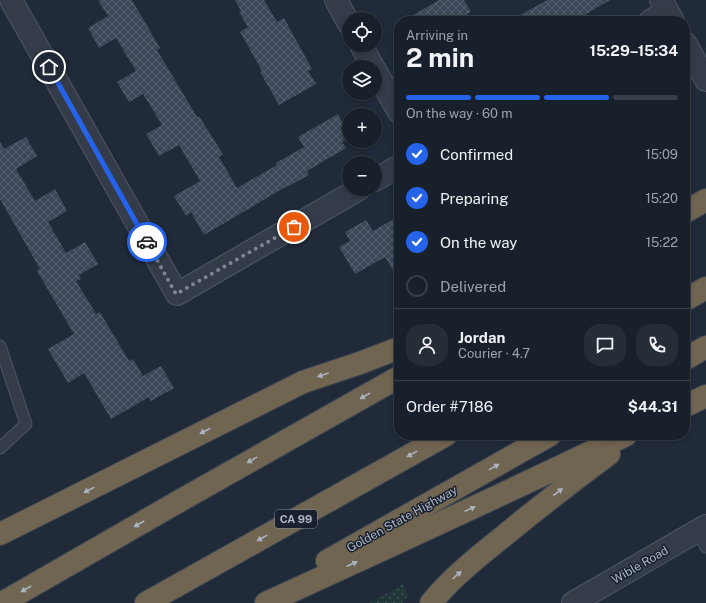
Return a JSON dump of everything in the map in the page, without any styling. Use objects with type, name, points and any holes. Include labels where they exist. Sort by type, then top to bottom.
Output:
[{"type":"highway","points":[[690,209],[706,200]]},
{"type":"highway","points":[[690,297],[706,288]]},
{"type":"highway","points":[[690,356],[706,347]]},
{"type":"highway","points":[[0,534],[303,382],[394,350]]},
{"type":"highway","points":[[2,603],[394,380]]},
{"type":"highway","points":[[690,404],[706,396]]},
{"type":"highway","name":"CA 99","points":[[146,603],[437,440]]},
{"type":"highway","name":"Golden State Highway","points":[[253,603],[541,440]]},
{"type":"highway","points":[[266,603],[548,473],[616,440]]},
{"type":"highway","points":[[430,603],[452,579],[475,559],[551,497],[626,440]]},
{"type":"street","points":[[11,0],[176,294],[347,196]]},
{"type":"street","points":[[336,0],[342,12]]},
{"type":"street","points":[[690,52],[706,80]]},
{"type":"street","points":[[382,82],[394,103]]},
{"type":"street","points":[[382,176],[394,169]]},
{"type":"street","name":"Wible Road","points":[[573,603],[703,535]]},
{"type":"lane","points":[[0,346],[26,424],[0,448]]},
{"type":"green space","points":[[403,584],[408,596],[402,603],[369,603]]},
{"type":"building","points":[[98,0],[132,0],[160,48],[157,50],[197,117],[199,116],[223,154],[219,157],[237,188],[277,165],[276,163],[304,147],[298,137],[338,114],[342,121],[342,148],[346,148],[307,171],[309,175],[289,185],[204,235],[191,212],[186,216],[174,196],[200,181],[179,145],[159,156],[146,134],[162,125],[143,94],[129,102],[117,82],[136,71],[116,38],[99,48],[88,28],[108,16]]},
{"type":"building","points":[[235,0],[264,0],[277,22],[284,18],[312,69],[308,71],[316,84],[279,105],[260,72],[262,71],[240,32],[248,27],[239,12],[241,11]]},
{"type":"building","points":[[439,0],[464,0],[471,12],[464,16],[412,16]]},
{"type":"building","points":[[547,0],[610,0],[583,16],[519,16]]},
{"type":"building","points":[[26,137],[37,156],[16,169],[35,201],[55,189],[67,211],[48,222],[66,253],[85,242],[98,264],[79,275],[81,279],[76,281],[96,314],[100,312],[129,361],[133,359],[143,376],[161,366],[174,388],[151,401],[149,397],[111,419],[84,373],[68,383],[48,349],[74,334],[37,271],[40,269],[0,199],[0,142],[4,149]]},
{"type":"building","points":[[394,219],[394,272],[385,257],[355,274],[339,247],[350,241],[345,232],[366,220],[373,231]]},
{"type":"way so far","points":[[147,242],[176,294],[294,227]]},
{"type":"route","points":[[49,67],[147,242]]}]
